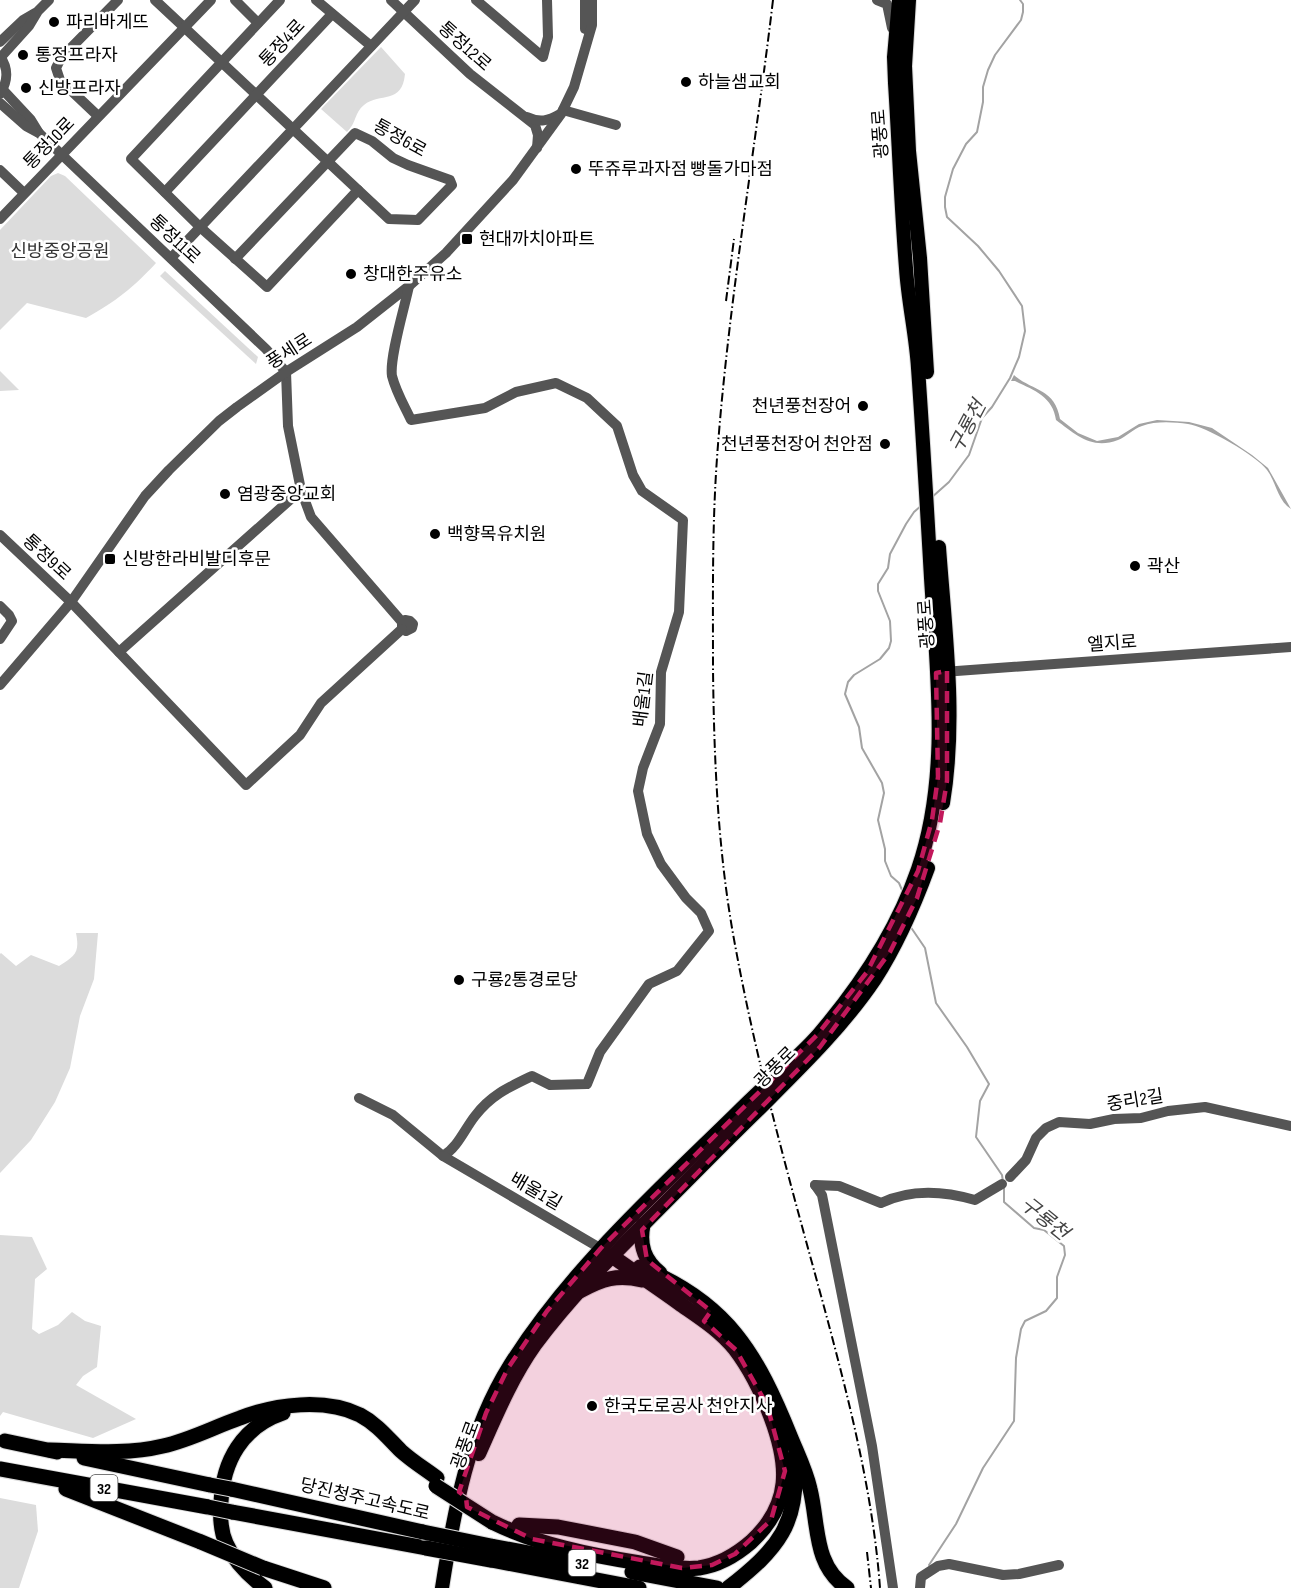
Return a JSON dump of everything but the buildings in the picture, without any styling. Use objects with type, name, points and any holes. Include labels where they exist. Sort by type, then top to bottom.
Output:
[{"type":"highway","points":[[643,1225],[641,1239],[644,1255],[655,1270],[706,1303],[744,1341],[766,1381],[806,1474],[823,1562],[843,1585]]},
{"type":"highway","points":[[606,1252],[672,1282]]},
{"type":"highway","points":[[50,1450],[112,1452],[148,1449],[179,1442],[255,1413],[287,1407],[321,1405],[350,1411],[367,1419],[379,1427],[402,1452],[437,1482],[532,1539],[559,1548],[631,1562],[682,1568],[700,1568],[724,1561],[754,1538],[771,1520],[776,1510],[784,1480],[782,1449],[766,1405],[745,1364],[723,1335],[606,1252]]},
{"type":"highway","points":[[580,1291],[597,1282],[614,1277],[649,1282]]},
{"type":"highway","points":[[265,1588],[242,1567],[224,1539],[220,1507],[225,1470],[235,1451],[257,1426],[282,1414],[321,1405]]},
{"type":"highway","points":[[728,1588],[770,1551],[788,1524],[794,1501],[796,1472],[791,1436]]},
{"type":"highway","name":"당진청주고속도로","points":[[5,1441],[423,1532],[491,1553],[639,1588]]},
{"type":"highway","points":[[2,1469],[98,1500],[263,1568],[324,1588]]},
{"type":"highway","name":"당진청주고속도로","points":[[2,1469],[426,1548],[491,1553],[673,1579],[717,1588]]},
{"type":"highway","points":[[492,1517],[571,1542],[626,1553],[677,1557],[716,1556],[754,1538]]},
{"type":"highway","points":[[285,1575],[311,1588]]},
{"type":"main road","name":"광풍로","points":[[449,1588],[474,1465],[490,1425],[510,1386],[535,1346],[580,1291],[606,1252],[643,1225],[820,1047],[870,986],[890,952],[928,869],[940,823],[947,781],[949,718],[942,672],[929,477],[906,273],[894,57],[899,0]]},
{"type":"main road","name":"광풍로","points":[[909,0],[904,66],[909,151],[920,258],[929,477]]},
{"type":"main road","name":"광풍로","points":[[442,1588],[455,1506],[470,1452],[508,1368],[547,1311],[753,1097],[818,1035],[867,972],[896,921],[918,871],[932,820],[938,777],[942,672]]},
{"type":"street","points":[[39,133],[31,120],[2,92],[7,76],[6,67],[0,57],[49,0]]},
{"type":"street","name":"통정10로","points":[[98,116],[60,80],[56,68],[61,58],[118,0]]},
{"type":"street","name":"통정4로","points":[[155,0],[291,128]]},
{"type":"street","name":"통정10로","points":[[0,219],[211,0]]},
{"type":"street","name":"통정4로","points":[[235,0],[258,23]]},
{"type":"street","name":"통정4로","points":[[222,63],[280,0]]},
{"type":"street","points":[[316,0],[371,46]]},
{"type":"street","name":"통정12로","points":[[391,0],[470,74],[519,113]]},
{"type":"street","points":[[171,258],[291,128],[415,0]]},
{"type":"street","points":[[476,0],[543,57],[548,37],[547,0]]},
{"type":"street","name":"풍세로","points":[[585,0],[585,44]]},
{"type":"street","name":"풍세로","points":[[0,685],[71,602],[145,496],[169,470],[219,421],[286,372],[357,327],[409,286],[468,229],[513,180],[562,112],[574,87],[592,25],[592,0]]},
{"type":"street","points":[[592,25],[598,0]]},
{"type":"street","points":[[876,0],[887,4],[891,15],[894,57]]},
{"type":"street","points":[[0,42],[23,20],[38,11]]},
{"type":"street","name":"통정4로","points":[[257,96],[332,14]]},
{"type":"street","points":[[222,63],[132,159],[200,227],[267,287],[358,190]]},
{"type":"street","points":[[165,192],[257,96]]},
{"type":"street","points":[[0,103],[26,126],[39,133]]},
{"type":"street","points":[[519,113],[540,121],[549,120],[562,112],[616,125]]},
{"type":"street","points":[[519,113],[535,125],[538,135],[537,149]]},
{"type":"street","name":"통정6로","points":[[235,259],[326,160],[355,133],[372,141],[393,158],[450,180],[452,185],[418,220],[389,219],[326,160],[291,128]]},
{"type":"street","name":"통정11로","points":[[39,133],[266,349],[286,372]]},
{"type":"street","name":"통정10로","points":[[0,170],[24,193]]},
{"type":"street","name":"배울1길","points":[[409,286],[396,342],[392,373],[397,392],[411,420],[485,408],[516,392],[556,382],[587,398],[617,426],[633,475],[642,491],[683,519],[679,612],[661,672],[660,724],[643,768],[638,791],[647,834],[661,864],[686,898],[701,913],[710,931],[677,971],[649,984],[600,1052],[587,1084],[550,1085],[532,1077],[500,1091],[476,1115],[453,1150],[443,1156]]},
{"type":"street","points":[[119,652],[301,490],[288,426],[286,372]]},
{"type":"street","name":"통정9로","points":[[0,535],[71,602],[246,785],[300,735],[321,703],[402,626],[311,517],[301,490]]},
{"type":"street","points":[[0,606],[12,621],[0,639]]},
{"type":"street","name":"엘지로","points":[[942,672],[1291,647]]},
{"type":"street","name":"배울1길","points":[[359,1098],[393,1115],[443,1156],[606,1252]]},
{"type":"street","name":"중리2길","points":[[893,1588],[872,1446],[822,1195],[815,1185],[839,1186],[881,1203],[893,1197],[912,1193],[958,1195],[975,1200],[1006,1181],[1026,1160],[1036,1138],[1046,1128],[1059,1122],[1090,1124],[1205,1107],[1291,1126]]},
{"type":"street","points":[[921,1588],[921,1577],[938,1566],[949,1564],[1003,1575],[1019,1574],[1059,1565]]},
{"type":"highlighted area","points":[[947,671],[947,781],[940,823],[917,898],[890,952],[820,1047],[642,1230],[647,1260],[711,1311],[704,1321],[736,1350],[767,1405],[785,1471],[771,1520],[735,1554],[712,1565],[682,1568],[532,1539],[467,1507],[466,1497],[459,1492],[486,1413],[508,1368],[547,1311],[601,1248],[817,1035],[867,972],[918,871],[932,820],[938,777],[936,673]]},
{"type":"green space","points":[[381,47],[405,74],[403,84],[395,94],[364,105],[347,132],[321,109]]},
{"type":"green space","name":"신방중앙공원","points":[[58,173],[65,176],[156,263],[124,294],[86,318],[27,303],[0,330],[0,230],[51,176]]},
{"type":"green space","points":[[165,271],[258,357],[256,364],[160,276]]},
{"type":"green space","points":[[0,371],[19,390],[0,391]]},
{"type":"green space","points":[[76,933],[98,933],[94,979],[80,1016],[70,1068],[55,1102],[31,1140],[0,1173],[0,954],[16,966],[31,955],[59,966],[77,950]]},
{"type":"green space","points":[[0,1235],[32,1237],[47,1269],[35,1279],[32,1329],[39,1334],[58,1325],[72,1312],[85,1321],[101,1326],[97,1367],[83,1376],[76,1385],[136,1419],[93,1438],[3,1412],[0,1416]]},
{"type":"green space","points":[[0,1498],[36,1505],[38,1531],[19,1588],[0,1588]]},
{"type":"shaded area","points":[[1014,375],[1048,396],[1053,401],[1060,419],[1078,433],[1097,441],[1118,437],[1139,424],[1157,420],[1189,422],[1212,428],[1268,468],[1291,509],[1283,501],[1270,475],[1261,464],[1242,450],[1206,430],[1188,424],[1170,422],[1147,424],[1109,443],[1092,442],[1078,436],[1056,420],[1047,400],[1029,388],[1011,381]]},
{"type":"waterway","name":"구룡천","points":[[931,498],[949,482],[969,455],[982,418],[992,407],[1010,378],[1019,357],[1025,331],[1022,306],[999,271],[978,246],[947,217],[945,207],[945,197],[953,169],[966,144],[977,132],[983,102],[983,87],[988,70],[995,55],[1021,20],[1023,4],[1020,0]]},
{"type":"waterway","name":"구룡천","points":[[902,890],[899,883],[891,876],[885,861],[885,849],[878,820],[884,793],[882,783],[862,748],[859,727],[845,694],[848,682],[854,675],[880,659],[889,648],[890,621],[878,591],[878,584],[888,568],[890,554],[906,524],[922,505]]},
{"type":"waterway","name":"구룡천","points":[[910,926],[925,948],[936,1003],[967,1047],[989,1084],[980,1101],[976,1137],[1002,1175],[1003,1182]]},
{"type":"waterway","name":"구룡천","points":[[929,1565],[956,1524],[983,1468],[1014,1421],[1016,1358],[1021,1329],[1025,1321],[1046,1311],[1057,1298],[1057,1277],[1065,1255],[1064,1246],[1044,1230],[1034,1228],[1004,1202],[1004,1187]]},
{"type":"railway","points":[[773,0],[728,343],[715,484],[713,668],[718,809],[730,915],[754,1039],[850,1409],[872,1516],[880,1588]]},
{"type":"railway","points":[[726,301],[734,239]]},
{"type":"railway","points":[[867,1552],[871,1588]]},
{"type":"place","name":"파리바게뜨","points":[[54,22]]},
{"type":"place","name":"통정프라자","points":[[23,55]]},
{"type":"place","name":"하늘샘교회","points":[[686,82]]},
{"type":"place","name":"신방프라자","points":[[26,88]]},
{"type":"place","name":"뚜쥬루과자점 빵돌가마점","points":[[576,169]]},
{"type":"place","name":"현대까치아파트","points":[[467,239]]},
{"type":"place","name":"창대한주유소","points":[[351,274]]},
{"type":"place","name":"천년풍천장어","points":[[863,406]]},
{"type":"place","name":"천년풍천장어 천안점","points":[[885,444]]},
{"type":"place","name":"염광중앙교회","points":[[225,494]]},
{"type":"place","name":"백향목유치원","points":[[435,534]]},
{"type":"place","name":"신방한라비발디후문","points":[[110,559]]},
{"type":"place","name":"곽산","points":[[1135,566]]},
{"type":"place","name":"구룡2통경로당","points":[[459,980]]},
{"type":"place","name":"한국도로공사 천안지사","points":[[592,1406]]}]
